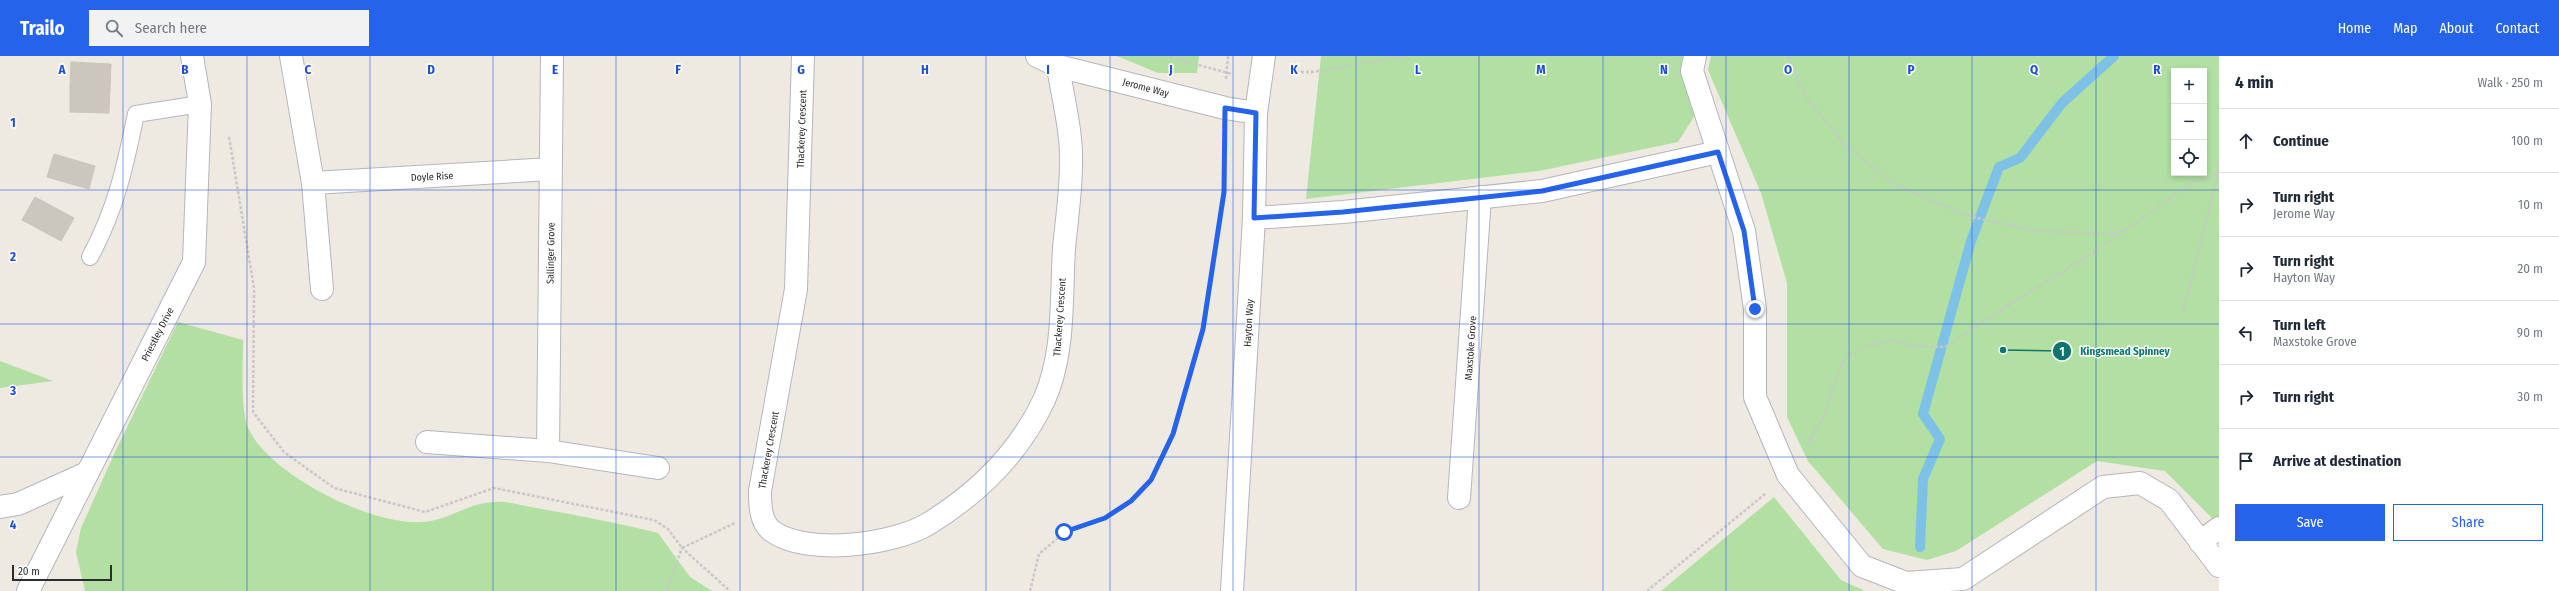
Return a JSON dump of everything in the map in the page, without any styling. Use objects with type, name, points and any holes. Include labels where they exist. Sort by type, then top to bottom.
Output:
[{"type":"street","name":"Priestley Drive","points":[[28,591],[194,262],[200,104],[192,56]]},
{"type":"street","points":[[291,56],[313,183],[322,288]]},
{"type":"street","name":"Sallinger Grove","points":[[548,451],[552,56]]},
{"type":"street","name":"Thackerey Crescent","points":[[803,56],[796,289],[760,491],[760,512],[770,530],[789,540],[822,545],[871,544],[926,525],[962,501],[1002,466],[1022,438],[1044,399],[1056,360],[1071,154],[1058,66]]},
{"type":"street","name":"Jerome Way","points":[[1037,56],[1058,66],[1225,108],[1256,113]]},
{"type":"street","points":[[1695,56],[1692,71],[1744,231],[1755,309],[1755,397],[1788,475],[1862,566],[1906,583],[1966,585],[2103,487],[2140,483],[2169,500],[2219,566]]},
{"type":"street","name":"Hayton Way","points":[[1232,591],[1254,218],[1256,113],[1263,64]]},
{"type":"street","points":[[1254,218],[1343,212],[1542,191],[1718,152]]},
{"type":"street","name":"Doyle Rise","points":[[313,183],[551,169]]},
{"type":"street","name":"Maxstoke Grove","points":[[1459,498],[1480,197]]},
{"type":"street","points":[[427,442],[548,451],[658,468]]},
{"type":"street","points":[[0,507],[18,504],[87,473]]},
{"type":"street","points":[[2200,542],[2219,528]]},
{"type":"lane","points":[[90,257],[106,227],[120,186],[136,114],[200,104]]},
{"type":"path","points":[[1165,56],[1226,74],[1263,64],[1312,72],[1405,56]]},
{"type":"path","points":[[1225,108],[1228,56]]},
{"type":"path","points":[[1788,56],[1806,98],[1846,146],[1896,185],[1968,216],[2036,231],[2120,234]]},
{"type":"path","points":[[229,136],[254,288],[253,412],[284,452],[334,488],[425,512],[494,488],[654,520],[668,529],[682,548],[730,591]]},
{"type":"path","points":[[2183,312],[2218,175],[2219,159]]},
{"type":"path","points":[[1647,591],[1788,475],[1826,412],[1831,390],[1844,360],[1861,348],[1890,340],[1914,346],[1945,347],[2018,299],[2090,255],[2190,184],[2218,175]]},
{"type":"path","points":[[1030,591],[1039,554],[1064,532],[1105,518],[1131,501],[1151,480],[1173,434],[1203,329],[1224,192]]},
{"type":"path","points":[[666,591],[682,548],[760,512]]},
{"type":"green space","points":[[1117,56],[1199,56],[1197,73],[1158,73]]},
{"type":"green space","points":[[1321,56],[1695,56],[1702,104],[1678,142],[1539,171],[1306,199]]},
{"type":"green space","points":[[1711,56],[2219,56],[2219,516],[2213,519],[2165,471],[2097,461],[1956,551],[1927,560],[1883,549],[1808,461],[1787,417],[1787,283],[1761,193],[1708,70]]},
{"type":"green space","points":[[178,322],[243,340],[243,399],[246,422],[249,430],[261,447],[279,464],[301,480],[326,495],[352,507],[378,516],[401,521],[432,521],[476,505],[500,502],[582,516],[658,533],[690,577],[712,591],[85,591],[76,552],[81,528],[116,450]]},
{"type":"green space","points":[[0,361],[53,381],[0,388]]},
{"type":"green space","points":[[1774,497],[1841,580],[1865,591],[1661,591]]},
{"type":"building","points":[[71,62],[111,64],[110,89],[70,87]]},
{"type":"building","points":[[70,87],[110,89],[109,113],[70,112]]},
{"type":"building","points":[[54,154],[95,166],[89,189],[47,177]]},
{"type":"building","points":[[35,197],[74,218],[61,241],[22,220]]},
{"type":"waterway","points":[[1920,547],[1923,479],[1940,439],[1923,414],[1971,241],[1999,167],[2020,158],[2062,103],[2114,56]]},
{"type":"place","name":"Kingsmead Spinney","points":[[2003,350]]},
{"type":"route","points":[[1064,532],[1105,518],[1131,501],[1151,480],[1173,434],[1203,329],[1224,192],[1225,108],[1256,113],[1254,218],[1343,212],[1542,191],[1718,152],[1744,231],[1755,309]]}]
